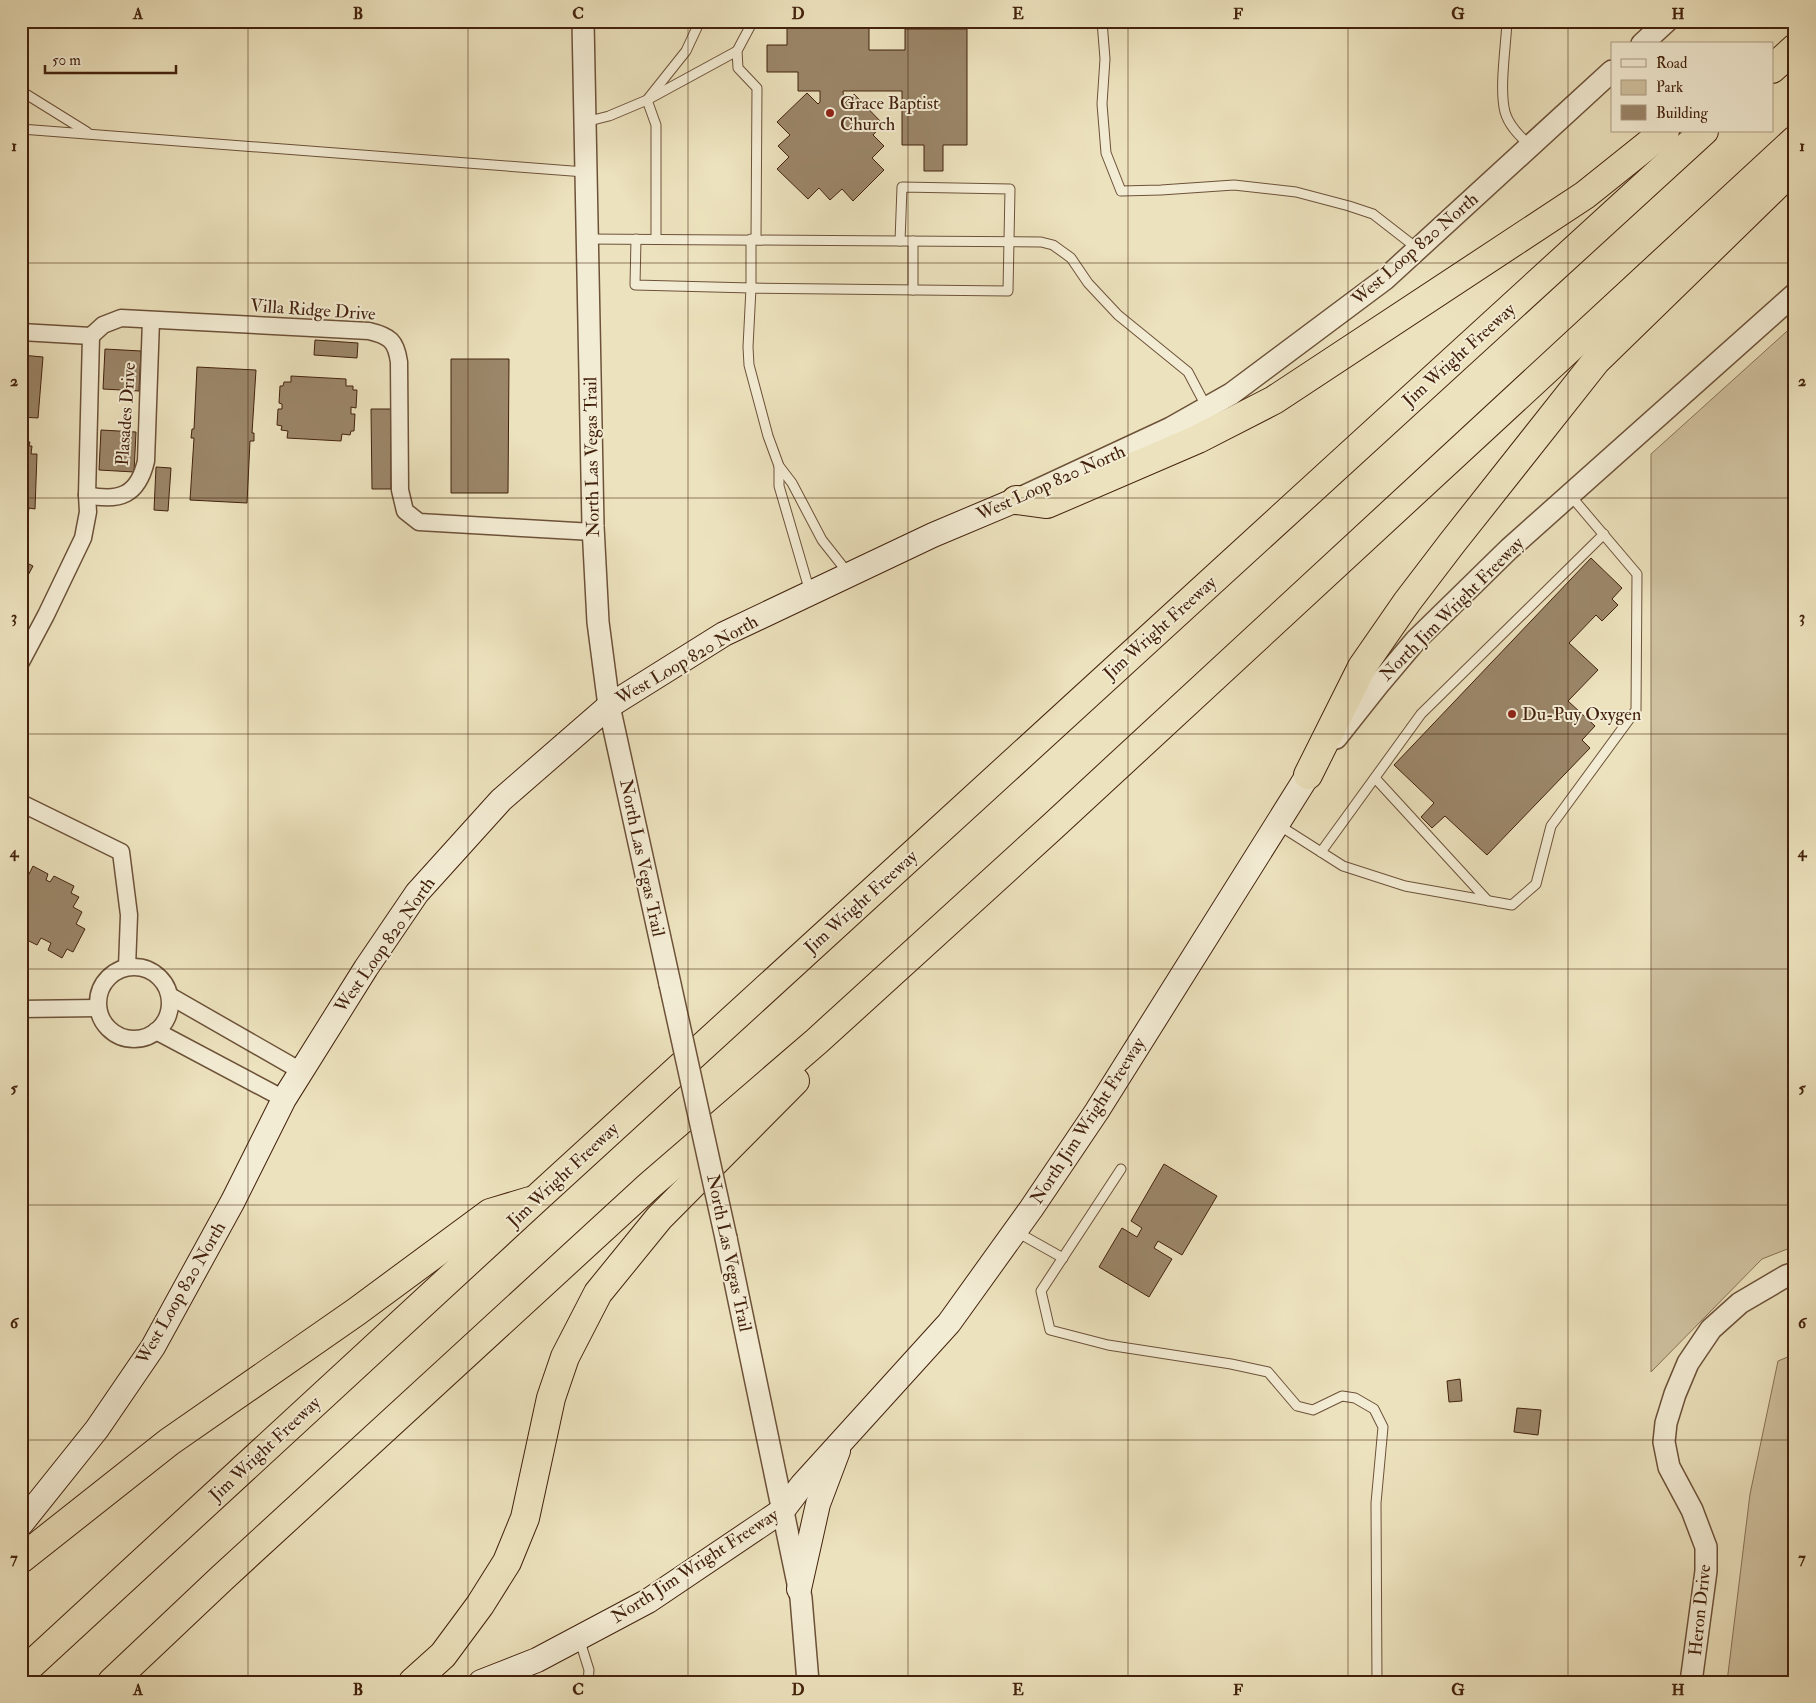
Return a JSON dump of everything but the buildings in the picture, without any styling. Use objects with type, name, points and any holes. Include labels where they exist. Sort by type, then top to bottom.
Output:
[{"type":"highway","points":[[1774,48],[1795,38]]},
{"type":"highway","points":[[1774,67],[1795,48]]},
{"type":"highway","points":[[1016,500],[1047,504],[1198,439],[1274,400],[1585,194],[1664,132]]},
{"type":"highway","name":"Jim Wright Freeway","points":[[21,1674],[536,1199],[1703,132]]},
{"type":"highway","points":[[112,1682],[229,1571],[650,1185],[817,1041],[1052,827],[1795,140]]},
{"type":"highway","points":[[1308,775],[1362,667],[1452,542],[1596,361],[1788,174],[1795,158]]},
{"type":"highway","points":[[413,1682],[443,1655],[480,1605],[507,1562],[525,1518],[552,1398],[565,1357],[598,1292],[660,1218],[808,1069],[817,1041]]},
{"type":"highway","points":[[21,1559],[169,1442],[356,1312],[490,1213],[536,1199]]},
{"type":"main road","name":"West Loop 820 North","points":[[21,1524],[97,1429],[153,1348],[233,1201],[284,1099],[366,968],[417,892],[501,800],[609,706],[724,634],[933,535],[1016,500]]},
{"type":"main road","name":"North Jim Wright Freeway","points":[[481,1682],[537,1660],[648,1601],[783,1510],[802,1485],[949,1323],[1015,1231],[1097,1111],[1308,775]]},
{"type":"main road","points":[[799,1589],[818,1504],[842,1440]]},
{"type":"street","name":"North Las Vegas Trail","points":[[583,21],[593,532],[598,622],[609,706],[726,1238],[783,1510],[799,1589],[808,1682]]},
{"type":"street","points":[[1644,42],[1667,21]]},
{"type":"street","name":"West Loop 820 North","points":[[1016,500],[1171,428],[1231,394],[1385,279],[1611,72]]},
{"type":"street","name":"North Jim Wright Freeway","points":[[1308,775],[1378,684],[1416,640],[1509,549],[1795,294]]},
{"type":"street","name":"Villa Ridge Drive","points":[[91,336],[103,325],[121,318],[369,331],[382,334],[393,341],[399,362],[400,490],[405,511],[419,522],[593,532]]},
{"type":"street","name":"Plasades Drive","points":[[87,495],[101,498],[129,492],[138,484],[143,473],[146,461],[150,320]]},
{"type":"street","points":[[21,332],[91,336]]},
{"type":"street","name":"Plasades Drive","points":[[21,662],[83,538],[88,512],[91,336]]},
{"type":"street","points":[[21,803],[121,852],[129,915],[127,968]]},
{"type":"street","points":[[138,967],[154,973],[166,985],[170,996],[168,1015],[164,1024],[147,1037],[136,1039],[116,1034],[107,1027],[101,1018],[98,1008],[98,997],[108,978],[117,971],[127,968],[138,967]]},
{"type":"street","points":[[170,996],[301,1071]]},
{"type":"street","points":[[21,1009],[98,1008]]},
{"type":"street","points":[[156,1031],[284,1099]]},
{"type":"street","name":"Heron Drive","points":[[1691,1682],[1706,1571],[1706,1547],[1692,1510],[1670,1467],[1664,1442],[1666,1423],[1675,1394],[1688,1363],[1711,1329],[1740,1303],[1786,1276],[1795,1273]]},
{"type":"lane","points":[[647,100],[686,51],[700,21]]},
{"type":"lane","points":[[753,21],[737,51],[738,68],[757,88],[748,347],[749,365],[760,410],[779,466],[792,483],[822,540],[849,575]]},
{"type":"lane","points":[[1102,21],[1105,59],[1102,104],[1106,153],[1121,191],[1234,185],[1296,192],[1373,214],[1418,248]]},
{"type":"lane","points":[[1507,21],[1503,96],[1505,112],[1510,124],[1530,147]]},
{"type":"lane","points":[[585,122],[609,116],[647,100],[737,51]]},
{"type":"lane","points":[[21,91],[90,134]]},
{"type":"lane","points":[[647,100],[656,125],[656,239]]},
{"type":"lane","points":[[21,129],[586,172]]},
{"type":"lane","points":[[636,239],[635,285],[1008,291],[1010,189],[902,187],[900,241]]},
{"type":"lane","points":[[587,239],[1040,242],[1053,245],[1072,258],[1088,283],[1118,315],[1188,372],[1207,408]]},
{"type":"lane","points":[[913,241],[913,290]]},
{"type":"lane","points":[[779,466],[779,486],[810,593]]},
{"type":"lane","points":[[1277,824],[1343,866],[1405,886],[1512,905],[1536,884],[1551,826],[1636,710],[1637,574],[1570,495]]},
{"type":"lane","points":[[1321,852],[1421,714],[1604,534]]},
{"type":"lane","points":[[1375,778],[1488,901]]},
{"type":"lane","points":[[1120,1169],[1041,1291],[1050,1330],[1108,1344],[1231,1364],[1268,1372],[1297,1406],[1313,1410],[1342,1396],[1355,1398],[1374,1409],[1383,1427],[1376,1504],[1377,1682]]},
{"type":"lane","points":[[1015,1231],[1063,1258]]},
{"type":"lane","points":[[579,1638],[588,1670],[588,1682]]},
{"type":"green space","points":[[1795,324],[1795,1246],[1762,1259],[1651,1372],[1651,454]]},
{"type":"green space","points":[[1795,1354],[1795,1682],[1727,1682],[1750,1494],[1778,1361]]},
{"type":"place","name":"Grace Baptist Church","points":[[830,113]]},
{"type":"place","name":"Du-Puy Oxygen","points":[[1512,714]]}]
